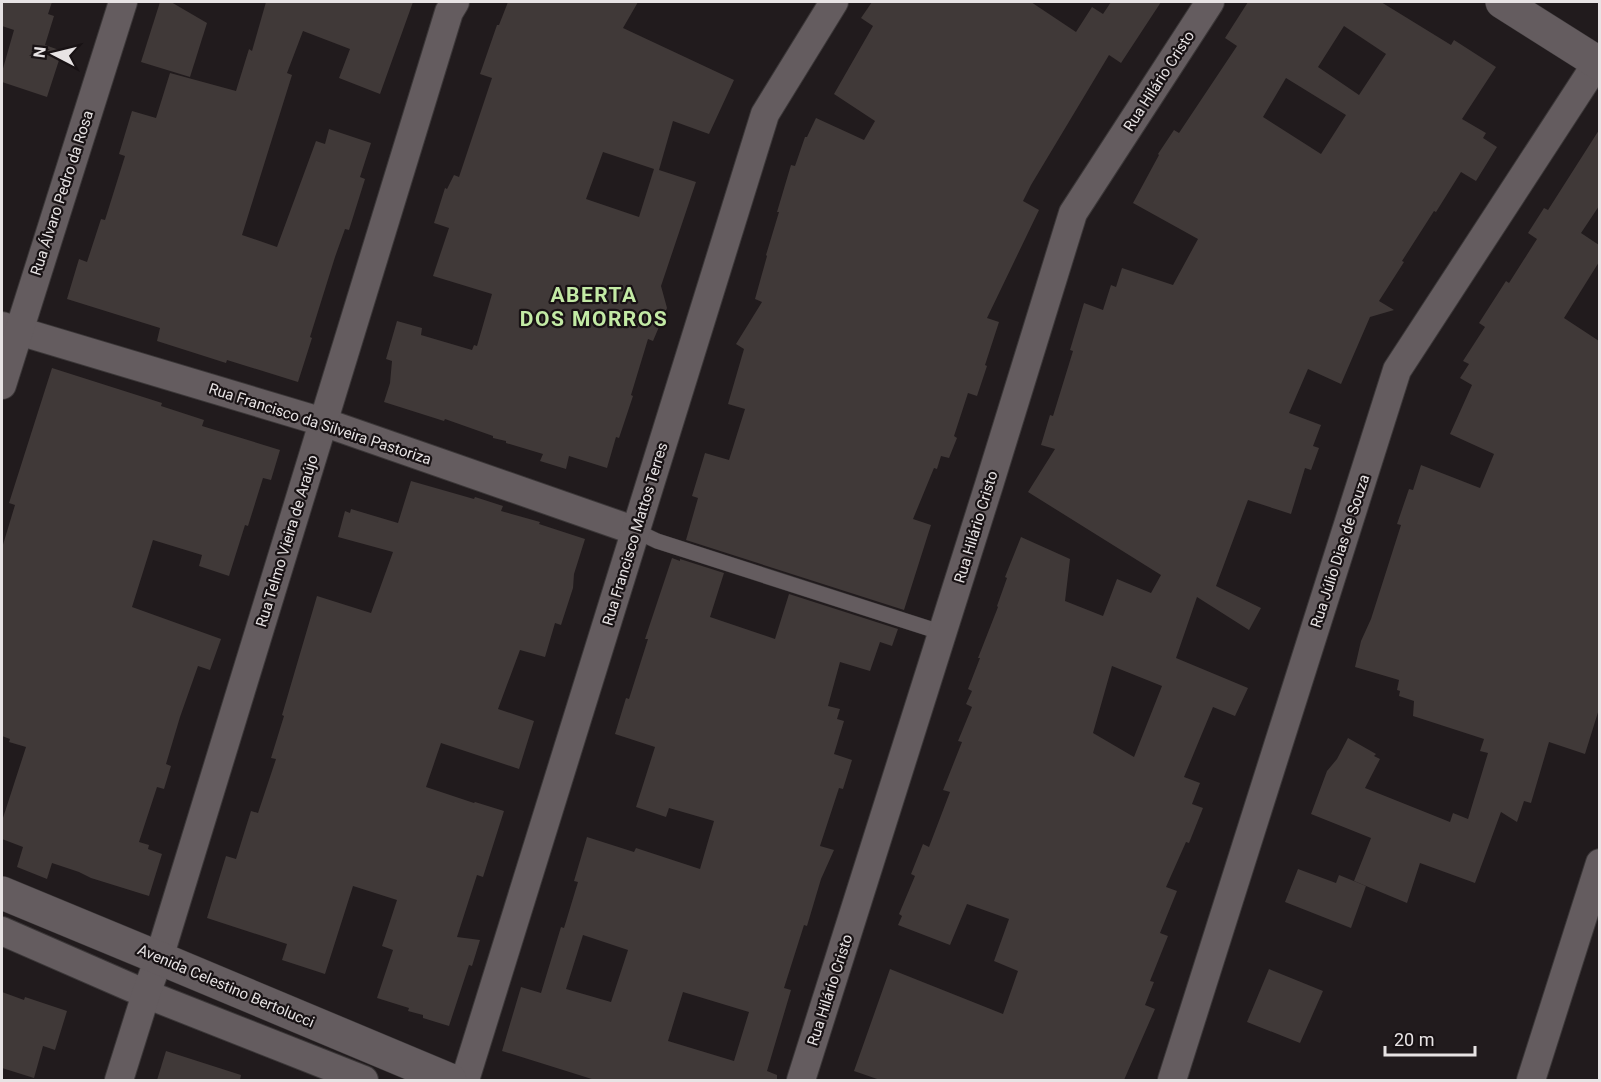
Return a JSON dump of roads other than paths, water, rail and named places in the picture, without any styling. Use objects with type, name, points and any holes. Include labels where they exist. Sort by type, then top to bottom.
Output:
[{"type":"street","name":"Rua Álvaro Pedro da Rosa","points":[[2,385],[10,329],[123,2]]},
{"type":"street","name":"Rua Telmo Vieira de Araújo","points":[[119,1080],[159,958],[449,12],[455,2]]},
{"type":"street","name":"Rua Francisco Mattos Terres","points":[[465,1080],[765,114],[834,2]]},
{"type":"street","name":"Rua Hilário Cristo","points":[[801,1080],[1073,213],[1210,2]]},
{"type":"street","points":[[1502,2],[1598,64]]},
{"type":"street","name":"Rua Júlio Dias de Souza","points":[[1172,1080],[1397,370],[1598,64]]},
{"type":"street","name":"Rua Francisco da Silveira Pastoriza","points":[[10,329],[323,422],[636,531]]},
{"type":"street","points":[[1531,1080],[1592,920],[1599,863]]},
{"type":"street","name":"Avenida Celestino Bertolucci","points":[[2,893],[450,1080]]},
{"type":"street","points":[[2,931],[146,994],[363,1080]]},
{"type":"lane","points":[[636,531],[657,541],[943,633]]},
{"type":"district","name":"ABERTA DOS MORROS","points":[[594,307]]}]
